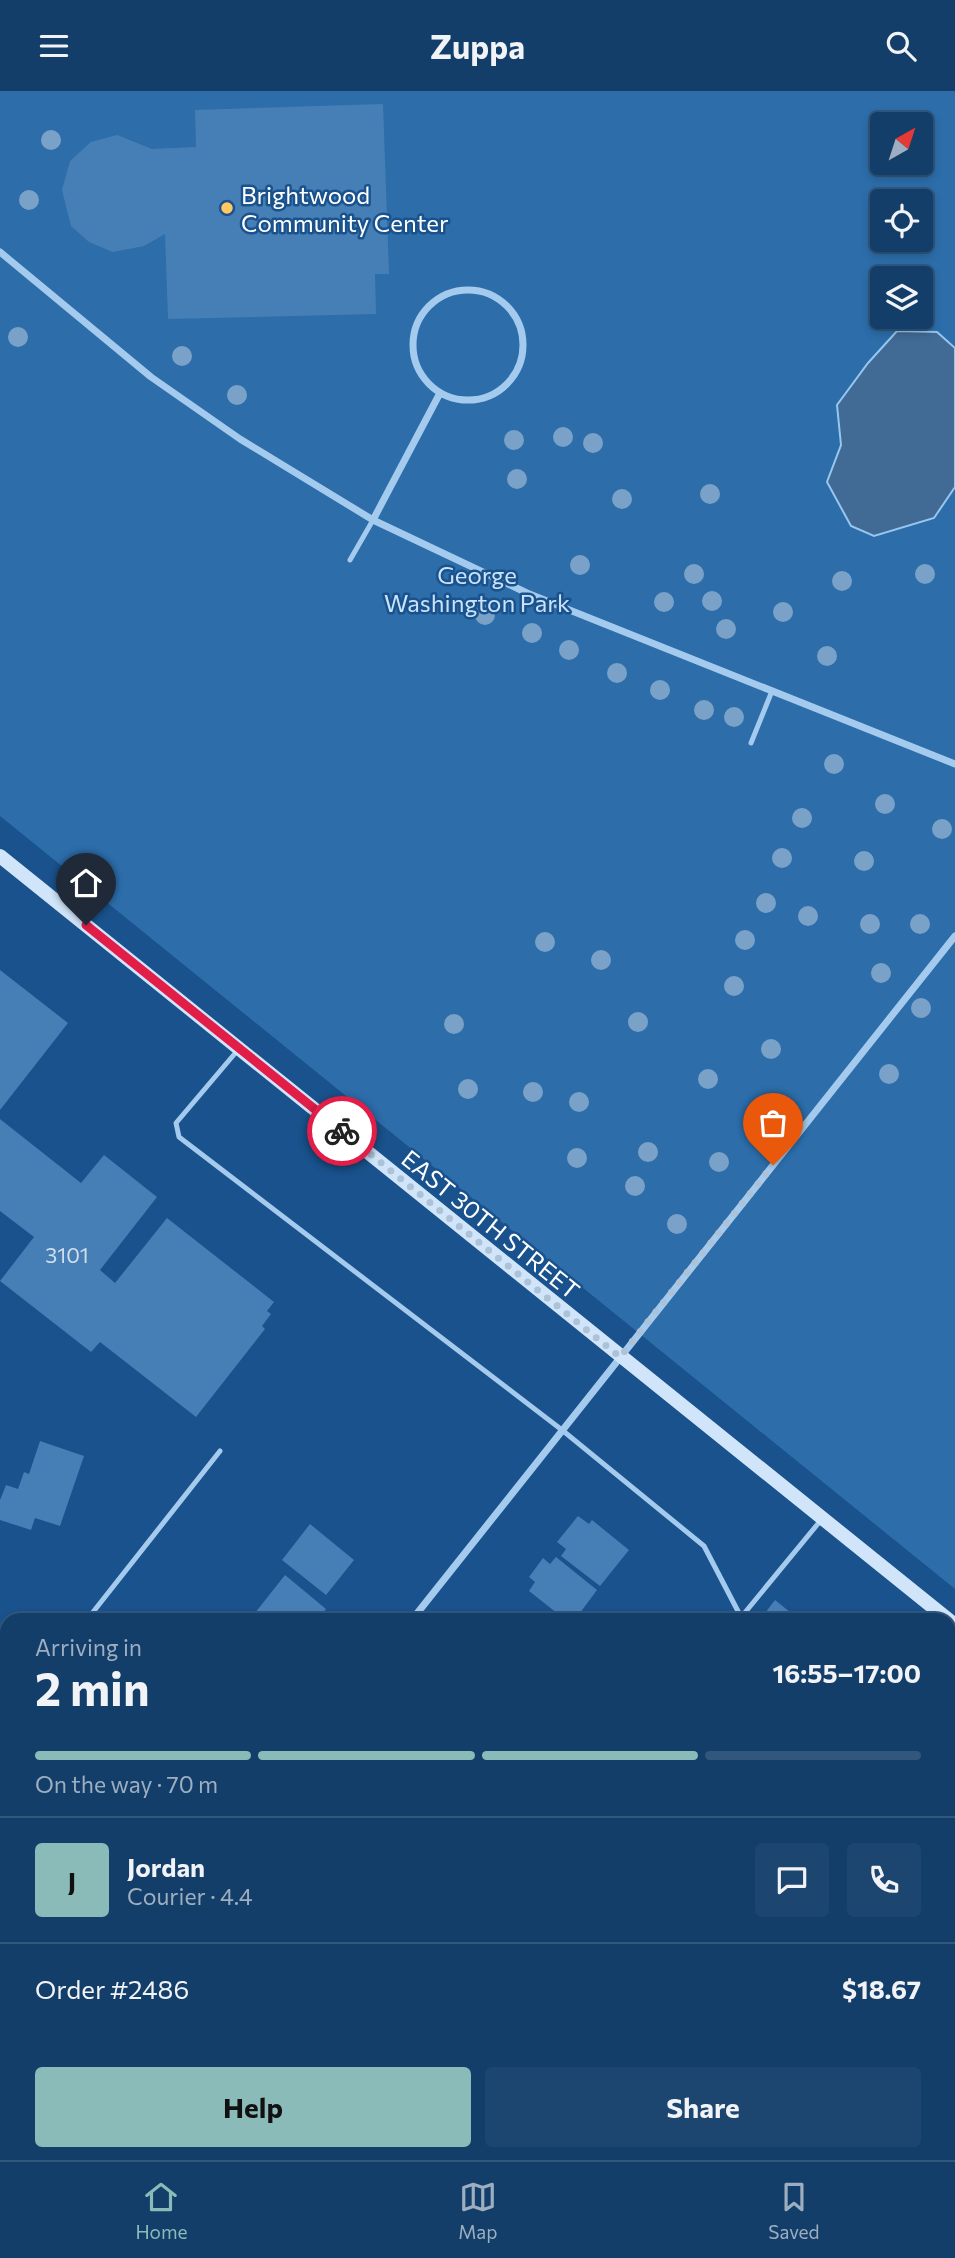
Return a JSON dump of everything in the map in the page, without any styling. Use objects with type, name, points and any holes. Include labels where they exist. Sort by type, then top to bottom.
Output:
[{"type":"main road","name":"EAST 30TH STREET","points":[[0,856],[940,1613]]},
{"type":"street","points":[[0,252],[151,377],[240,439],[373,520],[527,593],[955,764]]},
{"type":"street","points":[[462,290],[481,291],[498,299],[513,312],[521,328],[524,345],[521,362],[513,378],[501,391],[485,398],[468,401],[440,393],[422,378],[414,360],[412,341],[417,322],[428,306],[443,295],[462,290]]},
{"type":"street","points":[[373,520],[440,393]]},
{"type":"street","points":[[417,1613],[955,936]]},
{"type":"lane","points":[[350,560],[373,520]]},
{"type":"lane","points":[[751,743],[772,691]]},
{"type":"lane","points":[[239,1048],[176,1123],[178,1137],[562,1430],[704,1546],[737,1613]]},
{"type":"lane","points":[[92,1613],[220,1451]]},
{"type":"lane","points":[[745,1613],[822,1518]]},
{"type":"green space","name":"George Washington Park","points":[[0,91],[955,91],[955,1589],[0,816]]},
{"type":"shaded area","points":[[897,331],[937,332],[955,348],[955,487],[934,518],[874,536],[851,526],[827,482],[841,445],[837,405],[868,363]]},
{"type":"building","name":"Brightwood Community Center","points":[[383,104],[389,274],[375,274],[376,314],[168,319],[165,234],[144,246],[113,252],[89,242],[71,226],[62,190],[70,161],[91,142],[117,135],[152,149],[196,147],[195,110]]},
{"type":"building","points":[[0,970],[68,1023],[0,1110]]},
{"type":"building","points":[[0,1119],[81,1183],[104,1155],[157,1197],[100,1270],[115,1283],[167,1218],[274,1302],[267,1311],[271,1314],[262,1326],[265,1329],[196,1417],[100,1342],[91,1352],[0,1281],[34,1237],[0,1211]]},
{"type":"building","points":[[40,1441],[84,1456],[60,1526],[35,1518],[31,1530],[0,1520],[0,1500],[6,1485],[18,1489],[24,1472],[29,1474]]},
{"type":"building","points":[[578,1516],[589,1524],[592,1520],[629,1550],[600,1586],[561,1556],[566,1549],[557,1542]]},
{"type":"building","points":[[310,1524],[354,1560],[326,1595],[282,1560]]},
{"type":"building","points":[[556,1557],[597,1590],[580,1613],[557,1613],[529,1591],[535,1582],[529,1577],[543,1558],[550,1564]]},
{"type":"building","points":[[285,1575],[326,1609],[323,1613],[255,1613]]},
{"type":"building","points":[[775,1600],[791,1613],[765,1613]]},
{"type":"way so far","points":[[342,1131],[620,1357],[773,1165]]},
{"type":"place","name":"Brightwood Community Center","points":[[227,208]]},
{"type":"route","points":[[86,925],[342,1131]]}]
